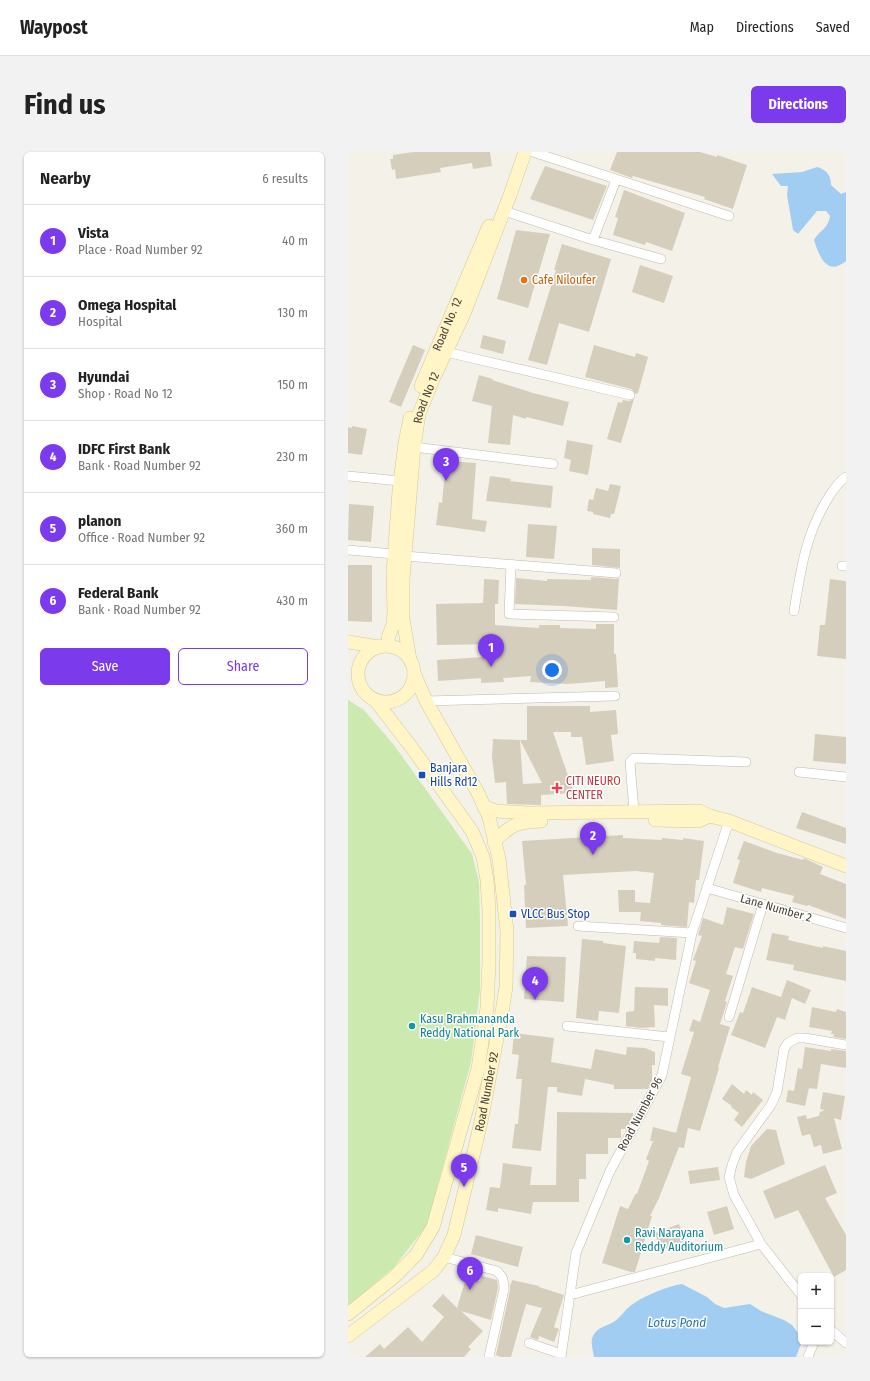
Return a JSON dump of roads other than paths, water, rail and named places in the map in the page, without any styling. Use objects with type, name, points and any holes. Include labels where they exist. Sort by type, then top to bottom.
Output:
[{"type":"main road","name":"Road No. 12","points":[[384,646],[393,624],[393,572],[400,555],[400,481],[405,442],[412,409],[500,200],[517,152]]},
{"type":"main road","name":"Road No 12","points":[[410,660],[403,619],[403,579],[400,555],[419,414],[433,379],[463,316],[504,211],[525,152]]},
{"type":"main road","points":[[348,642],[384,646],[401,650],[410,660],[414,673],[408,690],[402,697],[393,701],[384,702],[375,700],[368,696],[354,682],[362,661],[370,650],[384,646]]},
{"type":"main road","name":"Road Number 92","points":[[348,1336],[433,1271],[444,1257],[454,1235],[481,1122],[502,1012],[507,959],[507,931],[498,859],[489,817],[478,793],[426,700],[414,673]]},
{"type":"main road","name":"Road Number 92","points":[[348,1314],[394,1277],[405,1266],[416,1254],[433,1227],[478,1069],[487,1008],[490,930],[487,880],[483,857],[472,831],[375,700]]},
{"type":"main road","points":[[484,807],[496,810],[526,813],[699,811],[846,866]]},
{"type":"main road","points":[[494,842],[515,824],[523,822],[540,820],[698,821],[710,816]]},
{"type":"main road","points":[[490,930],[507,931]]},
{"type":"main road","points":[[465,1117],[481,1122]]},
{"type":"street","points":[[533,152],[729,216]]},
{"type":"street","points":[[594,240],[616,180]]},
{"type":"street","points":[[504,211],[594,240],[661,259]]},
{"type":"street","points":[[446,352],[630,396]]},
{"type":"street","points":[[414,446],[554,464]]},
{"type":"street","points":[[348,476],[400,481]]},
{"type":"street","points":[[794,610],[804,556],[815,521],[820,510],[837,484],[846,477]]},
{"type":"street","points":[[348,550],[616,573]]},
{"type":"street","points":[[511,564],[509,614],[614,617]]},
{"type":"street","points":[[426,700],[616,696]]},
{"type":"street","points":[[634,811],[630,762],[634,758],[746,762]]},
{"type":"street","points":[[799,772],[846,777]]},
{"type":"street","name":"Road Number 96","points":[[561,1355],[576,1253],[610,1171],[662,1075],[692,933],[729,821]]},
{"type":"street","name":"Lane Number 2","points":[[707,888],[846,928]]},
{"type":"street","points":[[729,1017],[763,904]]},
{"type":"street","points":[[578,926],[692,933]]},
{"type":"street","points":[[567,1026],[669,1037]]},
{"type":"street","points":[[798,1291],[761,1244],[734,1195],[729,1177],[737,1152],[771,1105],[776,1092],[784,1049],[788,1043],[797,1038],[805,1038],[846,1045]]},
{"type":"street","points":[[570,1295],[761,1244]]},
{"type":"street","points":[[444,1257],[497,1271],[502,1277],[504,1289],[489,1357]]},
{"type":"street","points":[[834,1333],[846,1343]]},
{"type":"street","points":[[529,1343],[561,1355]]},
{"type":"street","points":[[808,1357],[813,1345]]},
{"type":"water","points":[[817,167],[828,173],[831,185],[841,194],[846,192],[846,261],[834,267],[829,266],[821,258],[814,240],[828,224],[830,216],[826,211],[817,211],[798,234],[793,230],[787,195],[788,186],[781,186],[772,174],[802,172]]},
{"type":"water","name":"Lotus Pond","points":[[682,1284],[724,1308],[750,1304],[761,1311],[784,1320],[792,1325],[798,1333],[798,1345],[801,1345],[796,1357],[594,1357],[592,1341],[593,1336],[597,1331],[615,1321],[626,1310],[643,1298]]},
{"type":"place","name":"Cafe Niloufer","points":[[524,280]]},
{"type":"place","name":"Hyundai","points":[[446,481]]},
{"type":"place","name":"Vista","points":[[491,667]]},
{"type":"place","name":"Banjara Hills Rd12","points":[[422,775]]},
{"type":"place","name":"CITI NEURO CENTER","points":[[557,788]]},
{"type":"place","name":"Omega Hospital","points":[[593,855]]},
{"type":"place","name":"VLCC Bus Stop","points":[[513,914]]},
{"type":"place","name":"IDFC First Bank","points":[[535,1000]]},
{"type":"place","name":"Kasu Brahmananda Reddy National Park","points":[[412,1026]]},
{"type":"place","name":"planon","points":[[464,1187]]},
{"type":"place","name":"Ravi Narayana Reddy Auditorium","points":[[627,1240]]},
{"type":"place","name":"Federal Bank","points":[[470,1290]]}]
